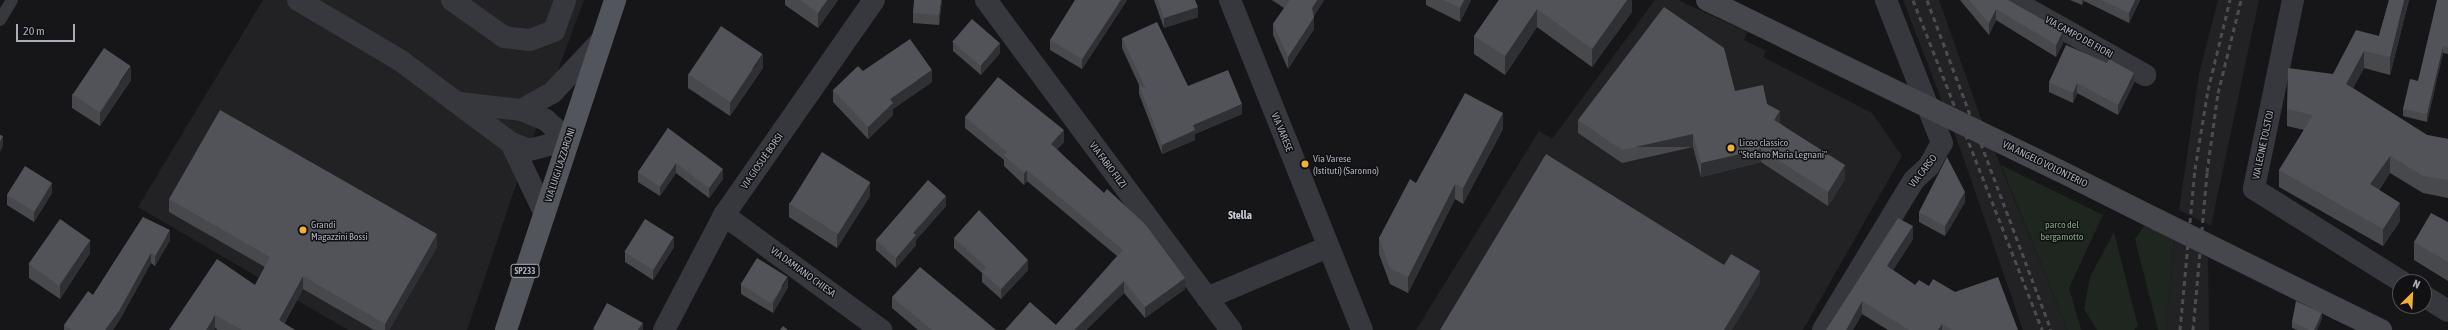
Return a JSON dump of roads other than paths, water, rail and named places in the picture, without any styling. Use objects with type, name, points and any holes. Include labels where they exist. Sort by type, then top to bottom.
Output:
[{"type":"main road","name":"VIA LUIGI LAZZARONI","points":[[506,330],[615,0]]},
{"type":"street","points":[[298,0],[401,61],[459,102],[511,143],[529,150],[568,140]]},
{"type":"street","points":[[452,0],[504,37],[530,40],[554,31],[565,0]]},
{"type":"street","name":"VIA GIOSUÈ BORSI","points":[[664,330],[724,215],[874,0]]},
{"type":"street","name":"VIA FABIO FILZI","points":[[986,0],[1231,330]]},
{"type":"street","name":"VIA VARESE","points":[[1230,0],[1362,330]]},
{"type":"street","name":"VIA CARSO","points":[[1823,330],[1914,180],[1929,166],[1942,143],[1886,0]]},
{"type":"street","name":"VIA CAMPO DEI FIORI","points":[[2012,0],[2146,75]]},
{"type":"street","name":"VIA LEONE TOLSTOJ","points":[[2293,0],[2254,189],[2392,276]]},
{"type":"street","name":"VIA ANGELO VOLONTERIO","points":[[1714,3],[2060,171],[2381,330]]},
{"type":"street","points":[[520,110],[554,92],[602,40]]},
{"type":"street","points":[[459,102],[520,110],[546,120],[568,140]]},
{"type":"street","points":[[511,143],[544,212]]},
{"type":"street","name":"VIA DAMIANO CHIESA","points":[[724,215],[881,330]]},
{"type":"street","points":[[1207,298],[1328,247]]},
{"type":"street","points":[[2432,301],[2448,311]]},
{"type":"lane","points":[[0,20],[12,0]]},
{"type":"railway","points":[[1913,0],[2042,330]]},
{"type":"railway","points":[[1927,0],[2051,330]]},
{"type":"railway","points":[[2180,330],[2195,169],[2208,90],[2230,0]]},
{"type":"railway","points":[[2193,330],[2207,172],[2218,93],[2241,0]]},
{"type":"place","name":"Liceo classico \"Stefano Maria Legnani\"","points":[[1731,148]]},
{"type":"place","name":"Via Varese (Istituti) (Saronno)","points":[[1305,164]]},
{"type":"place","name":"Grandi Magazzini Bossi","points":[[303,230]]},
{"type":"district","name":"Stella","points":[[1240,215]]},
{"type":"park label","name":"parco del bergamotto","points":[[2062,230]]}]
